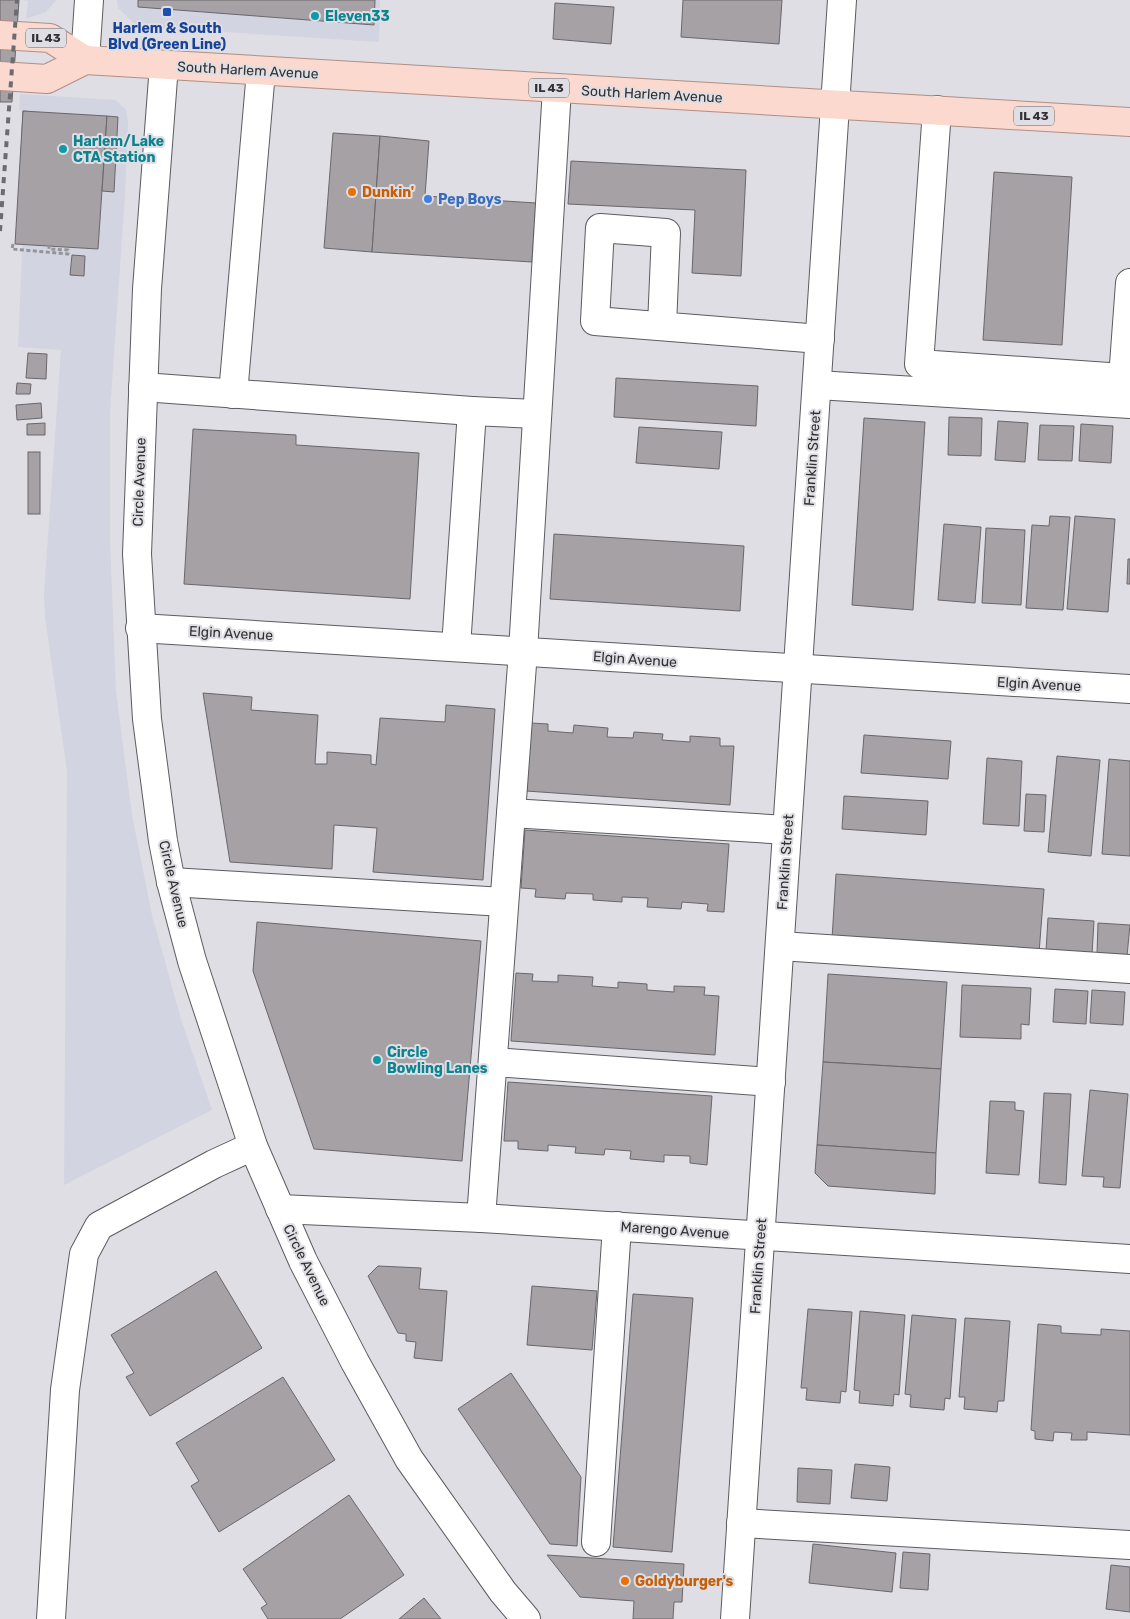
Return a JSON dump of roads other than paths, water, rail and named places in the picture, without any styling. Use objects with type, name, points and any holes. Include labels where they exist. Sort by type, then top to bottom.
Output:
[{"type":"main road","name":"South Harlem Avenue","points":[[0,35],[50,38],[85,60],[1130,122]]},
{"type":"main road","name":"South Harlem Avenue","points":[[0,76],[47,78],[85,60]]},
{"type":"street","points":[[85,60],[89,0]]},
{"type":"street","name":"Franklin Street","points":[[735,1619],[842,0]]},
{"type":"street","name":"Circle Avenue","points":[[164,65],[147,289],[137,554],[147,719],[163,841],[171,882],[192,961],[253,1146],[316,1287],[355,1362],[409,1458],[503,1592],[526,1619]]},
{"type":"street","points":[[233,394],[262,71]]},
{"type":"street","points":[[481,1218],[523,651],[557,88]]},
{"type":"street","points":[[938,110],[919,364],[1123,378],[1130,283]]},
{"type":"street","points":[[662,325],[820,339]]},
{"type":"street","points":[[817,385],[1130,404]]},
{"type":"street","points":[[143,387],[537,414]]},
{"type":"street","points":[[456,647],[472,411]]},
{"type":"street","name":"Elgin Avenue","points":[[140,628],[1130,689]]},
{"type":"street","points":[[511,813],[787,830]]},
{"type":"street","points":[[171,882],[504,902]]},
{"type":"street","points":[[780,946],[1130,969]]},
{"type":"street","points":[[493,1062],[770,1082]]},
{"type":"street","points":[[52,1619],[65,1390],[84,1254],[99,1226],[214,1164],[253,1146]]},
{"type":"street","name":"Marengo Avenue","points":[[280,1209],[481,1218],[1130,1259]]},
{"type":"street","points":[[596,1542],[617,1226]]},
{"type":"street","points":[[741,1523],[1130,1545]]},
{"type":"railway","points":[[0,231],[17,0]]},
{"type":"place","name":"Harlem & South Blvd (Green Line)","points":[[167,12]]},
{"type":"place","name":"Eleven33","points":[[315,16]]},
{"type":"place","name":"Harlem/Lake CTA Station","points":[[63,149]]},
{"type":"place","name":"Dunkin'","points":[[352,192]]},
{"type":"place","name":"Pep Boys","points":[[428,199]]},
{"type":"place","name":"Circle Bowling Lanes","points":[[377,1060]]},
{"type":"place","name":"Goldyburger's","points":[[625,1581]]}]
